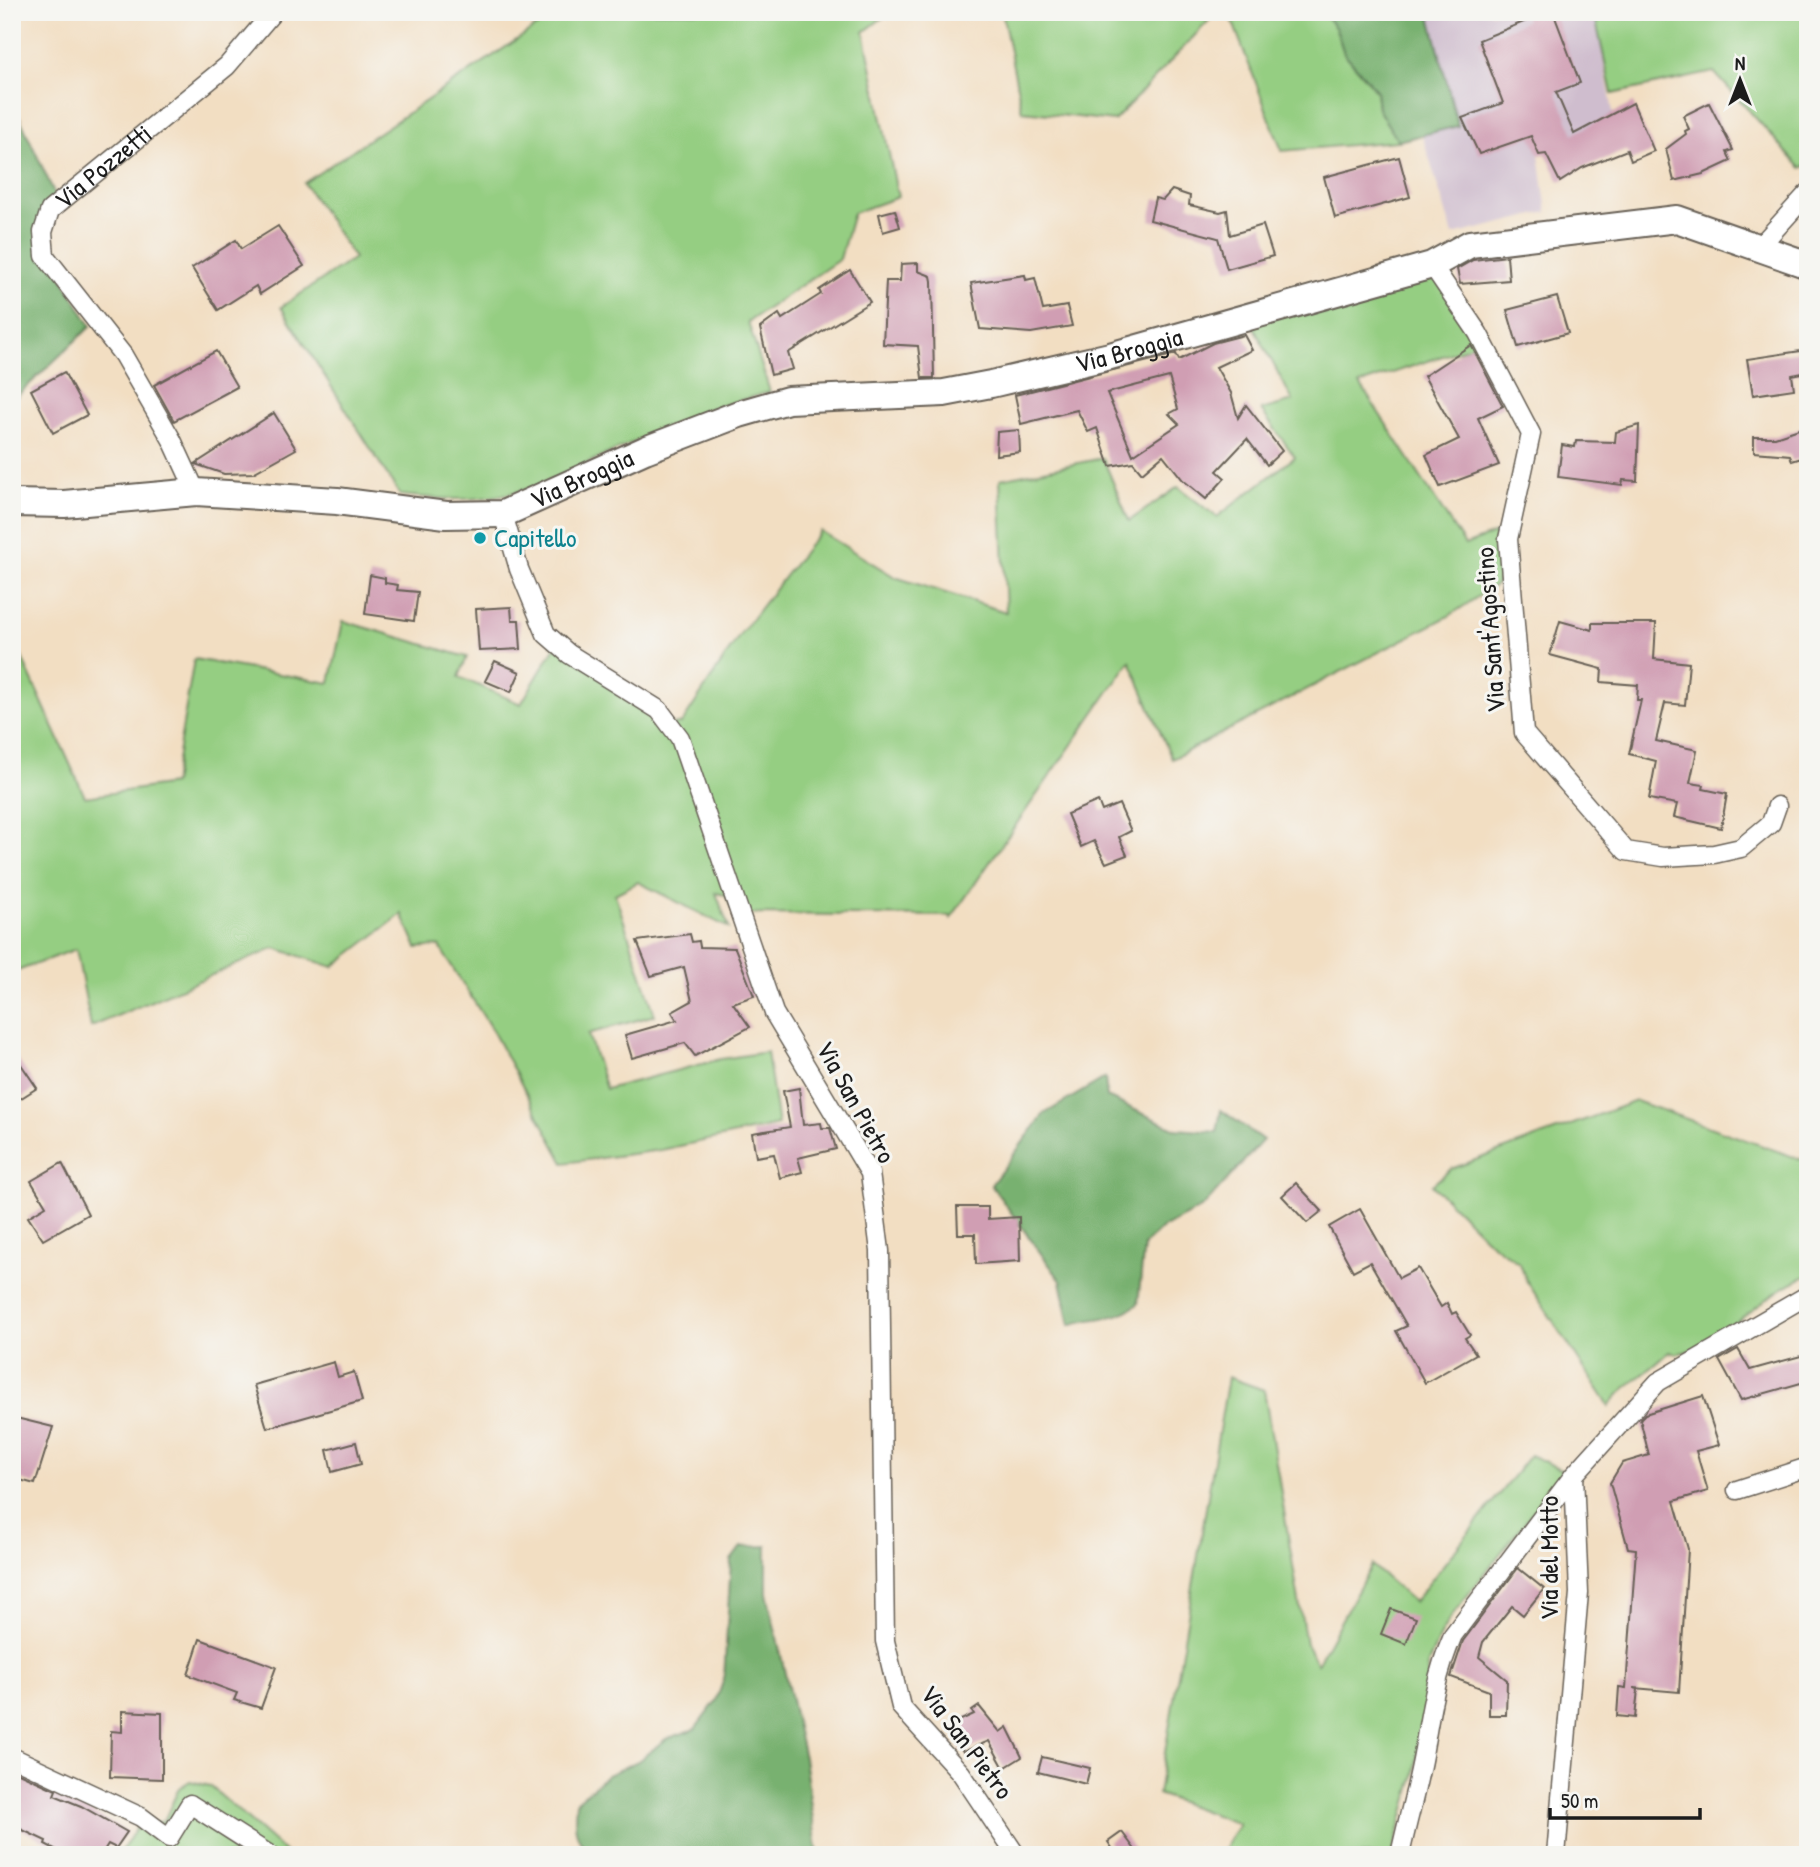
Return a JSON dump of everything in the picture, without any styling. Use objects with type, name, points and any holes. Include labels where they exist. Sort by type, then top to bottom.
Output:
[{"type":"street","name":"Via Pozzetti","points":[[196,492],[172,440],[123,355],[45,256],[43,232],[50,210],[227,66],[273,12]]},
{"type":"street","points":[[1760,246],[1808,193]]},
{"type":"street","name":"Via Broggia","points":[[503,514],[645,450],[739,414],[788,400],[944,393],[992,384],[1110,356],[1432,265],[1470,244],[1676,219],[1760,246],[1808,265]]},
{"type":"street","name":"Via Sant'Agostino","points":[[1432,265],[1478,333],[1531,434],[1508,540],[1524,733],[1626,851],[1663,857],[1714,854],[1741,848],[1771,822],[1777,806]]},
{"type":"street","points":[[12,503],[64,504],[196,492],[337,501],[446,515],[503,514]]},
{"type":"street","name":"Via San Pietro","points":[[503,514],[519,569],[546,635],[569,654],[659,710],[680,738],[774,1013],[870,1174],[880,1251],[885,1641],[901,1707],[961,1773],[1016,1855]]},
{"type":"street","name":"Via del Motto","points":[[1556,1855],[1579,1593],[1574,1475],[1657,1382],[1808,1294]]},
{"type":"street","points":[[1737,1490],[1808,1467]]},
{"type":"street","points":[[1399,1855],[1423,1754],[1428,1710],[1440,1664],[1453,1635],[1574,1475]]},
{"type":"street","points":[[12,1757],[141,1817],[169,1838],[190,1804],[270,1855]]},
{"type":"shaded area","points":[[1429,12],[1594,12],[1618,138],[1570,144],[1539,155],[1547,212],[1453,235],[1422,135],[1458,126]]},
{"type":"green space","points":[[558,12],[890,12],[864,32],[898,197],[853,213],[840,259],[748,322],[770,392],[705,410],[534,487],[499,496],[467,499],[400,495],[281,307],[354,258],[304,183]]},
{"type":"green space","points":[[1002,12],[1217,12],[1114,121],[1022,111]]},
{"type":"green space","points":[[1229,12],[1323,12],[1336,29],[1344,53],[1376,91],[1378,109],[1398,141],[1282,151]]},
{"type":"green space","points":[[1323,12],[1429,12],[1458,126],[1398,141],[1378,109],[1376,90],[1344,53],[1336,29]]},
{"type":"green space","points":[[1594,12],[1808,12],[1808,165],[1801,168],[1714,72],[1612,94]]},
{"type":"green space","points":[[12,101],[57,199],[42,244],[91,326],[13,400]]},
{"type":"green space","points":[[1436,263],[1484,342],[1360,384],[1465,545],[1506,529],[1497,584],[1449,616],[1172,759],[1130,661],[951,918],[734,914],[726,895],[716,893],[729,928],[638,882],[615,894],[655,1015],[588,1034],[606,1089],[721,1059],[767,1052],[778,1125],[661,1150],[564,1163],[492,1030],[439,946],[417,948],[402,914],[333,967],[275,948],[91,1027],[76,949],[12,973],[12,636],[85,797],[173,784],[194,659],[330,683],[343,621],[467,657],[459,677],[521,704],[556,645],[638,704],[660,728],[682,723],[741,633],[820,531],[895,577],[1006,612],[1000,479],[1103,458],[1129,521],[1178,487],[1217,517],[1295,457],[1261,410],[1293,401],[1250,320]]},
{"type":"green space","points":[[1105,1078],[1107,1097],[1176,1129],[1217,1132],[1221,1110],[1263,1140],[1203,1207],[1162,1228],[1144,1245],[1138,1304],[1120,1314],[1070,1325],[1061,1281],[991,1185],[1044,1114]]},
{"type":"green space","points":[[1636,1101],[1808,1162],[1808,1276],[1776,1293],[1700,1346],[1683,1353],[1669,1352],[1622,1391],[1609,1406],[1526,1280],[1520,1264],[1492,1244],[1432,1185],[1451,1169]]},
{"type":"green space","points":[[1228,1377],[1264,1390],[1306,1644],[1317,1664],[1372,1565],[1414,1602],[1530,1455],[1565,1471],[1441,1633],[1428,1664],[1428,1695],[1414,1777],[1392,1855],[1221,1855],[1239,1824],[1158,1794]]},
{"type":"green space","points":[[767,1546],[767,1593],[804,1758],[818,1855],[592,1855],[581,1843],[576,1831],[576,1802],[607,1775],[638,1761],[666,1739],[695,1729],[716,1701],[724,1679],[731,1560],[741,1547]]},
{"type":"green space","points":[[190,1781],[210,1786],[288,1855],[119,1855],[137,1827],[164,1821],[179,1788]]},
{"type":"building","points":[[1532,12],[1553,12],[1580,83],[1556,92],[1574,134],[1633,103],[1654,151],[1631,161],[1627,150],[1582,168],[1560,182],[1546,154],[1539,155],[1531,136],[1479,154],[1462,118],[1503,103],[1479,40],[1526,21],[1525,15]]},
{"type":"building","points":[[1709,103],[1733,150],[1727,152],[1731,161],[1703,174],[1674,181],[1666,149],[1689,129],[1683,116]]},
{"type":"building","points":[[1399,157],[1410,197],[1335,218],[1324,177]]},
{"type":"building","points":[[1172,190],[1190,196],[1189,205],[1220,212],[1227,210],[1230,235],[1263,225],[1273,256],[1227,269],[1218,238],[1150,220],[1155,198],[1163,200]]},
{"type":"building","points":[[895,210],[900,227],[883,232],[879,214]]},
{"type":"building","points":[[278,226],[304,266],[260,294],[256,286],[218,310],[192,268],[236,240],[241,249]]},
{"type":"building","points":[[1507,256],[1509,280],[1460,284],[1457,269],[1473,260]]},
{"type":"building","points":[[918,263],[918,271],[931,276],[932,281],[934,378],[922,378],[918,346],[883,344],[886,281],[900,281],[901,264]]},
{"type":"building","points":[[850,270],[870,302],[788,353],[793,369],[771,375],[760,328],[779,314],[782,319],[821,294],[819,290]]},
{"type":"building","points":[[1025,275],[1026,280],[1035,278],[1043,310],[1067,306],[1072,326],[1031,333],[980,329],[971,283]]},
{"type":"building","points":[[1557,297],[1568,333],[1518,347],[1507,310]]},
{"type":"building","points":[[1244,335],[1252,350],[1216,367],[1231,393],[1238,418],[1246,405],[1282,451],[1267,465],[1247,439],[1217,471],[1225,478],[1206,499],[1183,480],[1163,455],[1142,473],[1133,462],[1110,466],[1097,428],[1088,432],[1077,410],[1021,424],[1015,395],[1176,354],[1179,360],[1213,343]],"holes":[[[1169,377],[1178,409],[1169,414],[1179,424],[1133,455],[1107,393]]]},
{"type":"building","points":[[1471,345],[1503,406],[1478,418],[1499,465],[1440,487],[1426,455],[1459,439],[1424,376]]},
{"type":"building","points":[[1808,350],[1808,372],[1792,375],[1794,389],[1753,395],[1747,359]]},
{"type":"building","points":[[216,351],[237,387],[174,421],[154,385]]},
{"type":"building","points":[[64,372],[87,415],[53,433],[31,390]]},
{"type":"building","points":[[274,413],[296,449],[253,473],[224,474],[195,464]]},
{"type":"building","points":[[1639,425],[1637,481],[1623,480],[1622,485],[1558,477],[1562,445],[1575,447],[1576,441],[1615,442],[1616,432]]},
{"type":"building","points":[[1808,426],[1808,456],[1792,461],[1790,455],[1754,452],[1754,437],[1775,437]]},
{"type":"building","points":[[1019,430],[1020,452],[996,455],[997,432]]},
{"type":"building","points":[[370,575],[385,578],[385,583],[398,585],[397,590],[418,592],[414,621],[365,614]]},
{"type":"building","points":[[511,607],[512,620],[519,620],[521,649],[479,651],[476,609]]},
{"type":"building","points":[[1560,621],[1592,630],[1592,623],[1656,623],[1654,659],[1689,663],[1685,705],[1665,703],[1656,741],[1697,750],[1690,783],[1727,794],[1721,828],[1674,817],[1677,804],[1649,799],[1656,761],[1629,754],[1641,700],[1637,700],[1638,685],[1601,682],[1602,669],[1550,655]]},
{"type":"building","points":[[495,661],[520,672],[511,692],[485,681]]},
{"type":"building","points":[[1098,801],[1102,811],[1119,804],[1131,831],[1119,837],[1127,855],[1106,863],[1094,841],[1081,847],[1067,814]]},
{"type":"building","points":[[690,934],[692,942],[699,941],[700,947],[735,948],[754,996],[733,1003],[750,1027],[695,1056],[685,1043],[632,1058],[625,1035],[677,1020],[672,1012],[692,1001],[684,967],[651,976],[637,941]]},
{"type":"building","points":[[12,1051],[37,1088],[12,1104]]},
{"type":"building","points":[[799,1088],[803,1125],[821,1123],[822,1128],[830,1128],[836,1149],[798,1158],[802,1172],[780,1178],[774,1154],[756,1157],[752,1133],[790,1127],[783,1091]]},
{"type":"building","points":[[62,1163],[88,1214],[43,1240],[28,1217],[46,1206],[31,1181]]},
{"type":"building","points":[[1296,1183],[1322,1211],[1307,1223],[1282,1196]]},
{"type":"building","points":[[957,1207],[988,1207],[988,1219],[1019,1217],[1020,1261],[976,1264],[975,1234],[958,1234]]},
{"type":"building","points":[[1360,1209],[1399,1278],[1418,1268],[1441,1307],[1447,1303],[1452,1314],[1456,1312],[1470,1335],[1465,1338],[1476,1354],[1425,1383],[1396,1331],[1407,1326],[1370,1262],[1353,1271],[1329,1227]]},
{"type":"building","points":[[1738,1349],[1750,1370],[1808,1354],[1808,1381],[1741,1400],[1719,1360]]},
{"type":"building","points":[[334,1362],[338,1377],[354,1372],[362,1401],[267,1428],[254,1385]]},
{"type":"building","points":[[1703,1396],[1719,1445],[1696,1451],[1708,1491],[1674,1501],[1688,1549],[1679,1692],[1634,1688],[1638,1689],[1635,1718],[1617,1716],[1619,1687],[1626,1688],[1636,1549],[1628,1548],[1610,1483],[1622,1463],[1649,1455],[1640,1419],[1645,1414]]},
{"type":"building","points":[[12,1417],[53,1427],[35,1484],[12,1478]]},
{"type":"building","points":[[356,1442],[361,1464],[332,1472],[327,1450]]},
{"type":"building","points":[[1518,1568],[1544,1589],[1523,1615],[1512,1606],[1483,1642],[1479,1657],[1507,1680],[1506,1715],[1489,1715],[1489,1691],[1451,1677],[1463,1641]]},
{"type":"building","points":[[1391,1609],[1416,1618],[1406,1644],[1381,1634]]},
{"type":"building","points":[[200,1639],[276,1667],[261,1708],[234,1700],[237,1693],[188,1675]]},
{"type":"building","points":[[979,1706],[1000,1732],[1007,1727],[1022,1757],[1004,1768],[989,1741],[963,1752],[950,1725],[974,1714],[972,1711]]},
{"type":"building","points":[[122,1711],[162,1713],[162,1779],[110,1777],[111,1731],[122,1732]]},
{"type":"building","points":[[1042,1757],[1090,1768],[1086,1784],[1038,1772]]},
{"type":"building","points":[[12,1770],[56,1790],[54,1795],[81,1806],[127,1832],[116,1848],[108,1844],[101,1855],[66,1855],[45,1844],[46,1841],[12,1825]]},
{"type":"building","points":[[1122,1832],[1139,1855],[1117,1855],[1108,1842]]},
{"type":"place","name":"Capitello","points":[[480,538]]}]
